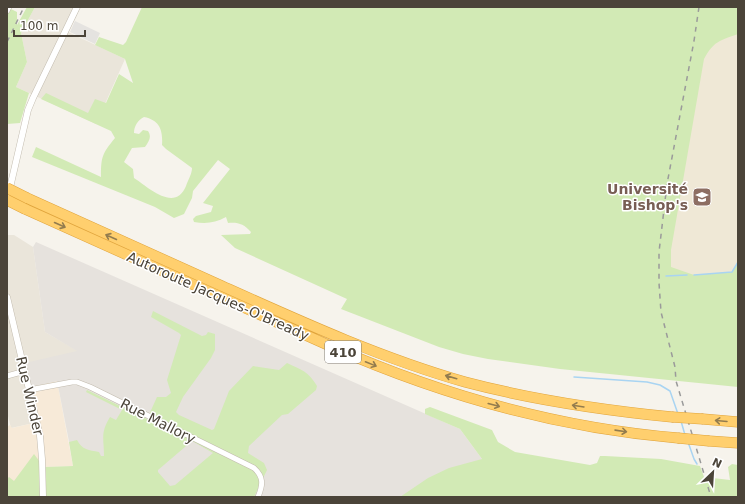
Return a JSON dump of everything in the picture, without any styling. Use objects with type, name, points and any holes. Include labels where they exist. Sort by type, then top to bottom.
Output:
[{"type":"highway","name":"Autoroute Jacques-O'Bready","points":[[7,188],[322,331],[402,362],[471,383],[542,400],[608,410],[738,422]]},
{"type":"highway","name":"Autoroute Jacques-O'Bready","points":[[7,200],[334,348],[418,382],[477,400],[542,417],[596,428],[678,438],[738,443]]},
{"type":"street","points":[[7,204],[28,110],[77,7]]},
{"type":"street","name":"Rue Winder","points":[[7,297],[41,444],[42,497]]},
{"type":"street","points":[[7,376],[24,371]]},
{"type":"street","name":"Rue Mallory","points":[[29,390],[72,382],[90,386],[254,468],[262,480],[258,497]]},
{"type":"shaded area","points":[[35,7],[80,7],[68,32],[125,59],[96,124],[16,87],[27,62],[21,33]]},
{"type":"shaded area","name":"Université Bishop's","points":[[738,7],[738,387],[661,312],[694,41]]},
{"type":"shaded area","points":[[75,21],[100,33],[95,44],[70,32]]},
{"type":"shaded area","points":[[7,235],[14,235],[33,247],[45,332],[78,351],[34,423],[11,428],[7,416]]},
{"type":"shaded area","points":[[36,242],[460,429],[482,459],[416,497],[80,497],[57,381],[31,387],[25,363],[77,351],[45,332],[33,247]]},
{"type":"shaded area","points":[[57,381],[73,466],[45,467],[40,462],[14,482],[7,479],[7,427],[10,425],[12,428],[34,423],[31,387]]},
{"type":"green space","points":[[7,7],[17,12],[17,25],[27,7],[35,7],[21,33],[27,62],[16,87],[29,93],[20,123],[7,124]]},
{"type":"green space","points":[[142,7],[738,7],[738,34],[718,42],[711,48],[704,59],[671,250],[671,267],[694,275],[732,272],[738,262],[738,387],[560,369],[488,359],[439,347],[341,309],[347,299],[235,248],[221,235],[250,234],[251,232],[243,225],[238,223],[228,223],[226,217],[218,221],[203,223],[194,222],[193,219],[196,216],[211,212],[213,206],[203,203],[230,169],[218,160],[193,191],[192,198],[184,214],[174,218],[155,207],[32,157],[36,147],[101,177],[103,156],[115,138],[111,131],[41,99],[46,93],[88,113],[95,99],[106,103],[119,74],[133,83],[125,59],[95,45],[99,37],[123,45],[126,42]],"holes":[[[144,117],[157,123],[161,131],[162,145],[192,168],[191,175],[186,186],[181,194],[175,197],[168,198],[161,196],[146,187],[134,178],[133,169],[124,162],[132,148],[145,147],[148,143],[150,139],[148,131],[143,130],[139,134],[134,133],[134,130],[140,120]]]},
{"type":"green space","points":[[153,311],[202,336],[206,335],[208,332],[215,334],[215,350],[211,358],[183,397],[176,412],[179,415],[212,430],[214,429],[229,391],[253,366],[279,370],[287,363],[308,374],[317,386],[316,390],[288,414],[282,415],[249,446],[248,453],[264,463],[267,470],[254,497],[46,497],[45,467],[73,466],[69,442],[77,440],[84,448],[99,452],[101,456],[104,456],[103,436],[105,427],[110,417],[116,420],[122,410],[86,392],[87,390],[147,419],[157,397],[166,397],[171,393],[167,380],[181,335],[151,317]],"holes":[[[192,441],[213,453],[175,485],[170,486],[158,472],[158,470]]]},
{"type":"green space","points":[[430,407],[492,430],[498,442],[515,452],[590,465],[597,463],[600,456],[661,459],[700,466],[704,477],[730,480],[728,467],[732,464],[738,465],[738,497],[400,497],[428,478],[449,468],[482,459],[460,429],[425,414],[425,409]]},
{"type":"green space","points":[[34,454],[40,462],[40,497],[7,497],[7,479],[9,477],[14,481]]},
{"type":"waterway","points":[[694,275],[732,272],[738,262]]},
{"type":"waterway","points":[[666,276],[687,275]]},
{"type":"waterway","points":[[574,377],[647,382],[660,385],[670,391],[678,414]]},
{"type":"waterway","points":[[681,421],[685,435]]},
{"type":"waterway","points":[[688,442],[697,464]]},
{"type":"railway","points":[[7,42],[24,7]]},
{"type":"railway","points":[[699,7],[667,184],[659,252],[659,283],[661,312],[675,367],[676,381],[711,497]]},
{"type":"place","name":"Université Bishop's","points":[[702,197]]}]
